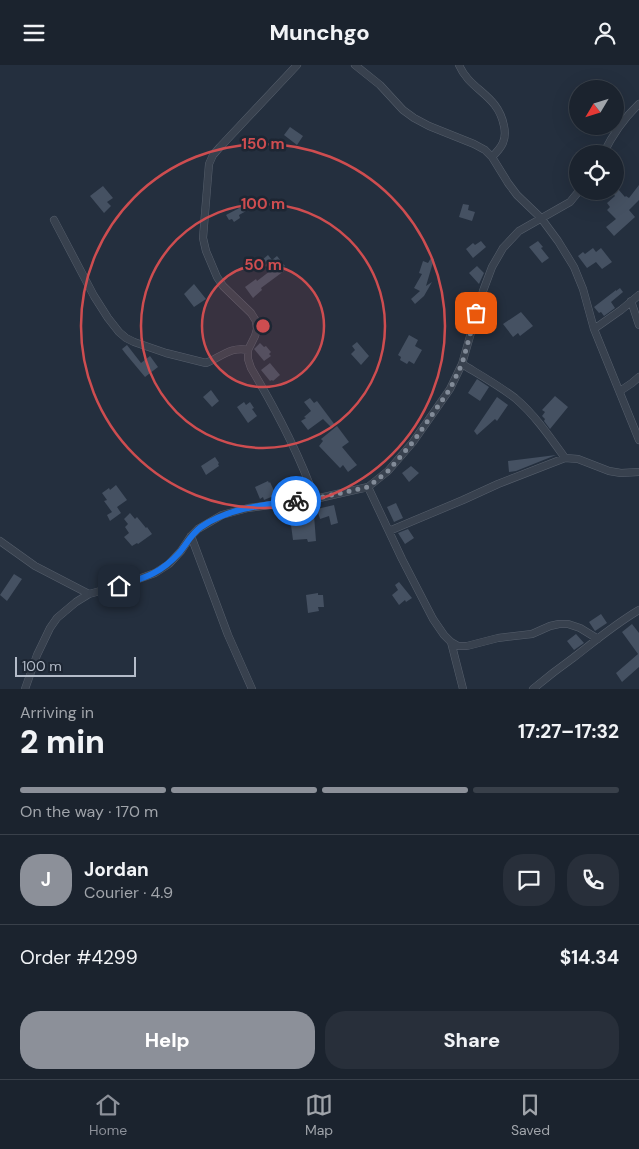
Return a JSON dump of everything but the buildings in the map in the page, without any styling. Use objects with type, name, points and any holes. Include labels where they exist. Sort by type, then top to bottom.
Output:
[{"type":"street","points":[[297,65],[213,155],[209,164],[203,238],[206,251],[217,277],[223,286],[251,313],[256,321],[257,329],[248,350],[248,359],[251,368],[293,443],[314,499]]},
{"type":"street","points":[[355,65],[380,85],[403,110],[414,118],[484,150],[492,157],[517,195],[541,218],[574,267],[583,289],[594,329],[639,440]]},
{"type":"street","points":[[459,65],[465,76],[493,102],[500,112],[505,139],[492,157]]},
{"type":"street","points":[[608,145],[630,113],[639,104]]},
{"type":"street","points":[[25,689],[44,640],[57,618],[70,606],[89,594],[155,573],[169,564],[198,529],[222,515],[248,508],[314,499],[368,487],[388,471],[413,442],[450,389],[462,364],[482,291],[492,267],[503,248],[519,231],[572,200]]},
{"type":"street","points":[[54,220],[64,243],[94,296],[113,325],[126,338],[166,353],[206,363],[236,349],[248,350]]},
{"type":"street","points":[[594,329],[639,295]]},
{"type":"street","points":[[631,301],[639,325]]},
{"type":"street","points":[[462,364],[492,382],[515,399],[548,434],[565,458]]},
{"type":"street","points":[[620,391],[639,377]]},
{"type":"street","points":[[389,531],[498,484],[565,458],[578,459],[609,471],[620,473],[639,472]]},
{"type":"street","points":[[368,487],[433,619],[451,642],[467,646],[498,638],[532,633],[559,624],[568,624],[580,628],[598,639]]},
{"type":"street","points":[[191,537],[228,635],[252,689]]},
{"type":"street","points":[[0,541],[35,566],[89,594]]},
{"type":"street","points":[[533,689],[619,622],[639,610]]},
{"type":"street","points":[[451,642],[463,689]]},
{"type":"way so far","points":[[296,501],[340,494],[368,487],[388,471],[413,442],[450,389],[462,364],[476,313]]},
{"type":"route","points":[[119,586],[155,573],[169,564],[198,529],[222,515],[248,508],[296,501]]}]
